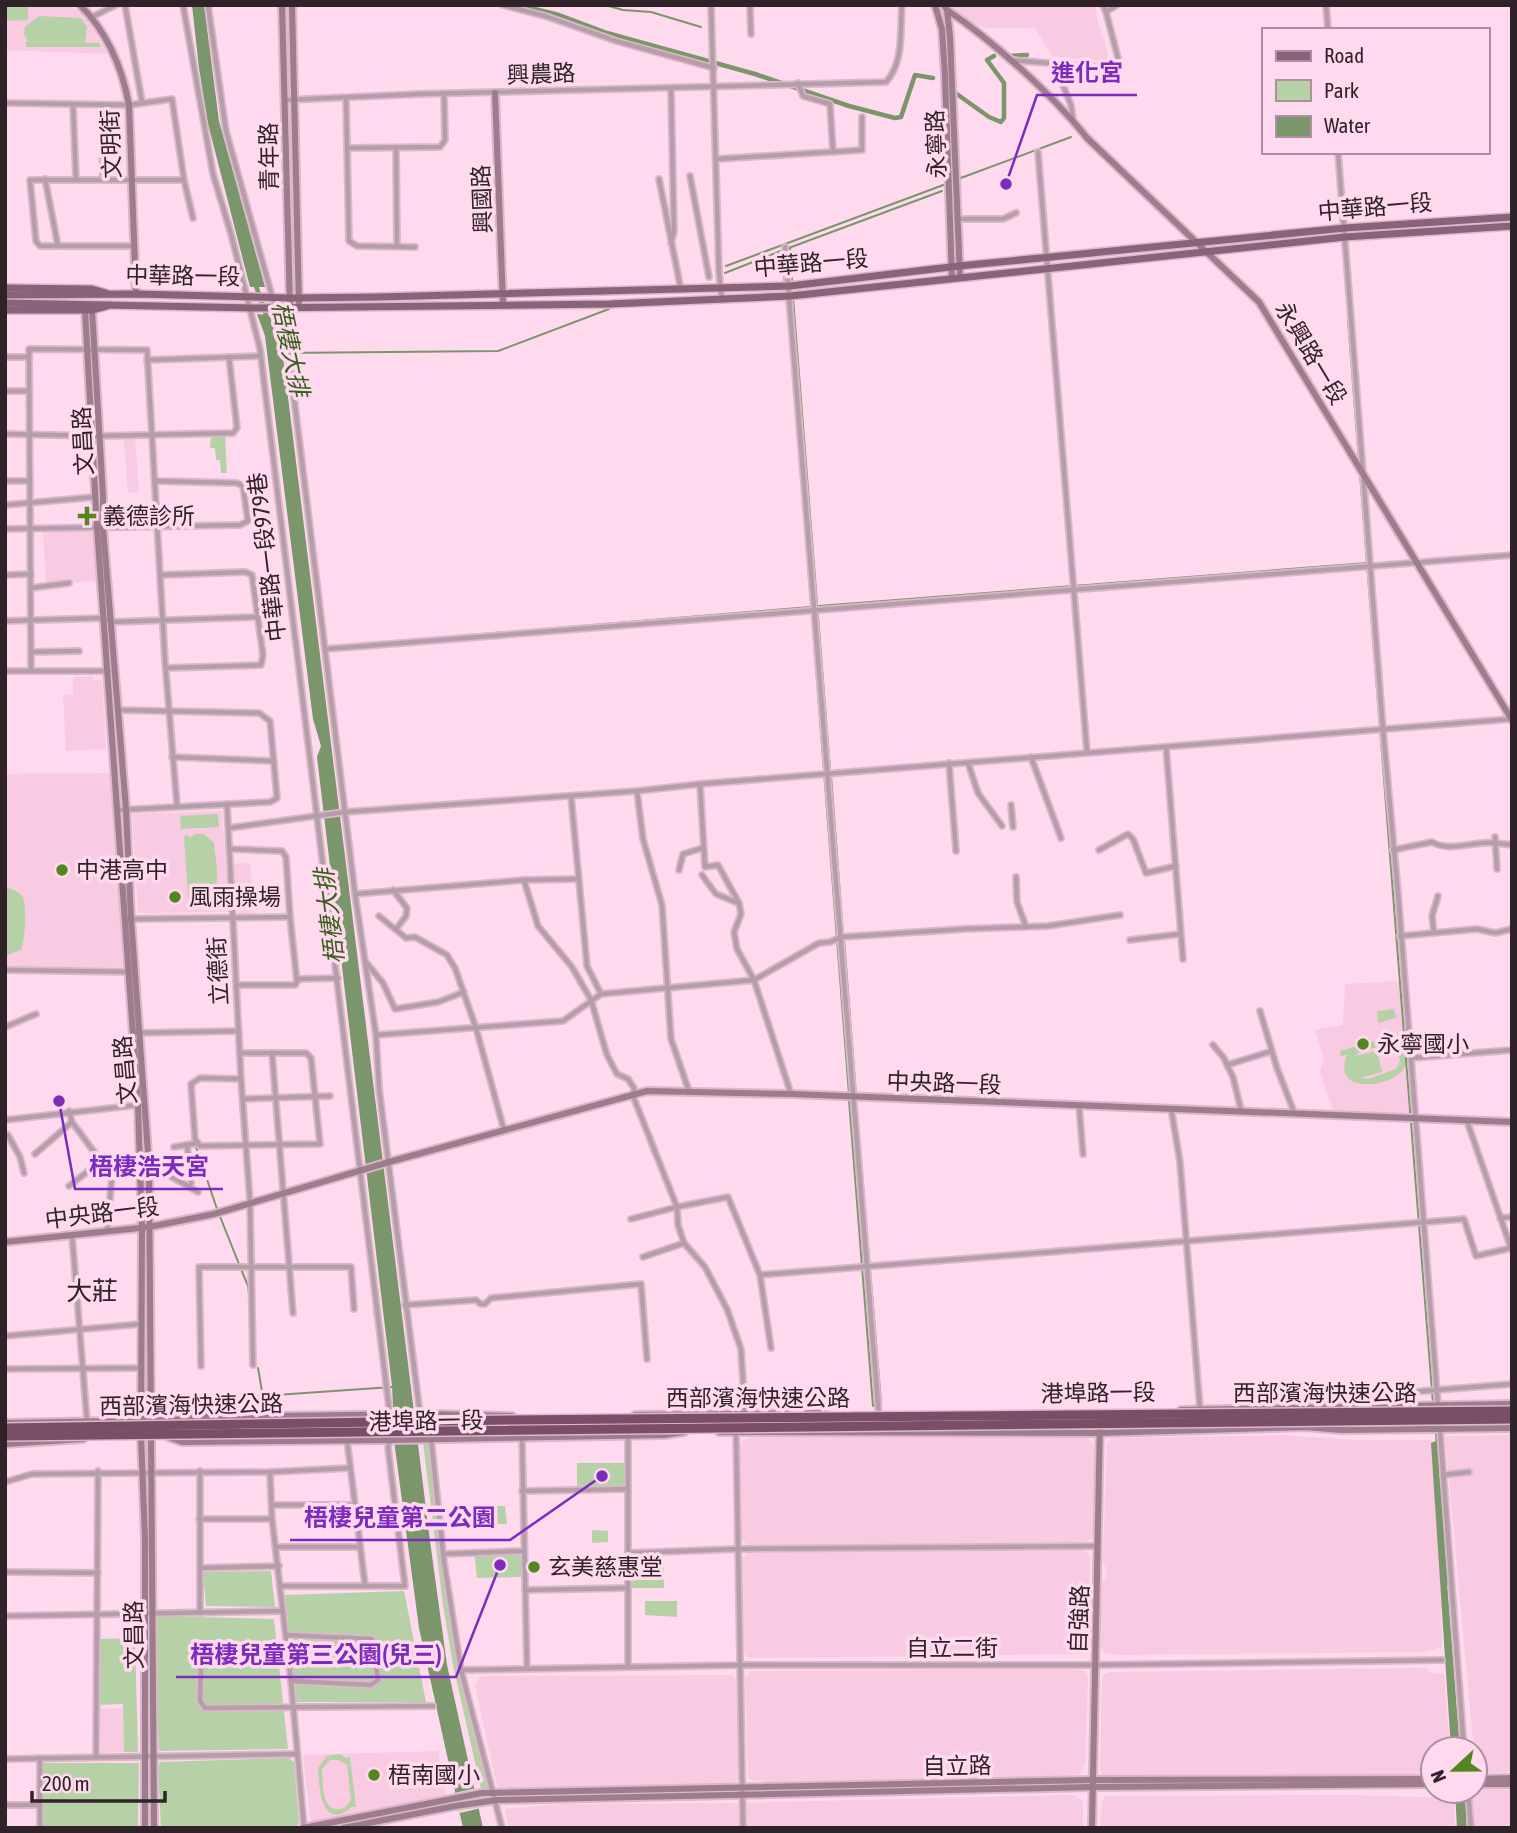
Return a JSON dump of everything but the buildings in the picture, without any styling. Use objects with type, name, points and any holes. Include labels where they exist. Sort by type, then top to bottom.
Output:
[{"type":"highway","name":"西部濱海快速公路","points":[[5,1426],[1512,1415]]},
{"type":"highway","points":[[174,1420],[484,1417],[510,1424]]},
{"type":"highway","points":[[169,1437],[462,1434],[510,1424]]},
{"type":"highway","name":"西部濱海快速公路","points":[[5,1436],[510,1424]]},
{"type":"main road","name":"中華路一段","points":[[64,299],[110,294],[299,298],[681,291],[790,286],[955,267],[1512,216]]},
{"type":"main road","name":"中華路一段","points":[[64,299],[111,305],[252,307],[722,301],[1209,253],[1345,232],[1512,226]]},
{"type":"main road","name":"中華路一段","points":[[5,288],[92,289],[110,294]]},
{"type":"main road","points":[[5,295],[64,299]]},
{"type":"main road","points":[[5,303],[64,299]]},
{"type":"main road","name":"中華路一段","points":[[5,310],[89,310],[111,305]]},
{"type":"street","name":"文明街","points":[[80,5],[92,17],[116,58],[129,105],[136,294]]},
{"type":"street","points":[[92,17],[116,5]]},
{"type":"street","points":[[125,5],[142,102]]},
{"type":"street","name":"中華路一段979巷","points":[[183,5],[213,174],[250,296],[258,335],[317,815]]},
{"type":"street","points":[[208,5],[226,131],[289,357],[363,958],[376,1035],[386,1163],[420,1414]]},
{"type":"street","name":"青年路","points":[[282,5],[290,307]]},
{"type":"street","name":"青年路","points":[[292,5],[299,307]]},
{"type":"street","points":[[503,5],[545,16],[616,41],[714,68]]},
{"type":"street","points":[[711,5],[722,301]]},
{"type":"street","points":[[750,5],[751,34]]},
{"type":"street","name":"興農路","points":[[286,100],[886,82],[892,75],[899,53],[902,5]]},
{"type":"street","points":[[1009,60],[1111,68],[1117,64],[1118,53],[1103,5]]},
{"type":"street","points":[[1107,12],[1117,5]]},
{"type":"street","points":[[1326,5],[1328,28]]},
{"type":"street","points":[[937,9],[946,8]]},
{"type":"street","name":"永興路一段","points":[[946,8],[1009,60],[1073,120],[1087,138],[1259,302],[1512,720]]},
{"type":"street","name":"永寧路","points":[[946,8],[952,75],[955,267]]},
{"type":"street","name":"永寧路","points":[[937,9],[945,76],[956,278]]},
{"type":"street","points":[[1054,63],[1071,105],[1073,120]]},
{"type":"street","points":[[798,83],[803,96],[830,104],[834,152]]},
{"type":"street","points":[[671,88],[674,233],[671,243]]},
{"type":"street","name":"興國路","points":[[495,93],[503,304]]},
{"type":"street","points":[[347,148],[440,148],[444,145],[444,94]]},
{"type":"street","points":[[346,97],[349,241],[357,246],[415,247]]},
{"type":"street","points":[[5,103],[129,105],[172,99],[184,180],[193,218]]},
{"type":"street","points":[[73,105],[76,180]]},
{"type":"street","points":[[102,105],[103,180]]},
{"type":"street","points":[[717,159],[862,150],[862,117]]},
{"type":"street","points":[[396,148],[397,245]]},
{"type":"street","points":[[1038,152],[1087,752]]},
{"type":"street","points":[[1338,154],[1382,730],[1411,1058],[1436,1391],[1442,1428],[1443,1475],[1463,1735]]},
{"type":"street","points":[[690,176],[709,277]]},
{"type":"street","points":[[45,179],[58,246]]},
{"type":"street","points":[[659,179],[681,291]]},
{"type":"street","points":[[133,246],[40,246],[36,241],[30,180],[184,180]]},
{"type":"street","points":[[956,219],[1003,219],[1016,213]]},
{"type":"street","points":[[786,247],[852,1097],[881,1432]]},
{"type":"street","name":"文昌路","points":[[89,310],[91,436],[112,622],[135,1033],[149,1167],[142,1324],[145,1420]]},
{"type":"street","points":[[31,670],[29,349],[147,350],[177,805]]},
{"type":"street","name":"文昌路","points":[[91,349],[100,436],[104,618],[122,810]]},
{"type":"street","points":[[147,360],[261,356]]},
{"type":"street","points":[[5,357],[29,357]]},
{"type":"street","points":[[5,434],[100,436],[233,433],[237,428],[229,357]]},
{"type":"street","points":[[5,391],[29,391]]},
{"type":"street","points":[[5,481],[30,481]]},
{"type":"street","points":[[5,528],[158,528],[240,525],[248,521],[243,486],[237,482],[155,481]]},
{"type":"street","points":[[5,505],[96,496]]},
{"type":"street","points":[[326,649],[1512,555]]},
{"type":"street","points":[[161,575],[249,573],[254,578],[263,654],[261,665],[166,667]]},
{"type":"street","points":[[5,575],[31,574]]},
{"type":"street","points":[[31,589],[69,583]]},
{"type":"street","points":[[5,621],[104,618],[112,622],[259,617]]},
{"type":"street","points":[[31,652],[79,651]]},
{"type":"street","points":[[5,671],[108,671],[115,666]]},
{"type":"street","points":[[117,710],[259,713],[270,721],[277,798],[270,802],[122,810]]},
{"type":"street","points":[[229,828],[345,812],[1512,720]]},
{"type":"street","points":[[1166,747],[1183,959]]},
{"type":"street","points":[[172,757],[274,761]]},
{"type":"street","points":[[1031,757],[1061,838]]},
{"type":"street","points":[[967,762],[978,793],[1002,826]]},
{"type":"street","points":[[950,763],[956,851]]},
{"type":"street","points":[[700,784],[705,867],[718,865],[739,903],[741,914],[734,938],[748,973],[754,980],[791,1094]]},
{"type":"street","points":[[637,791],[643,839],[662,905],[671,1039],[689,1091]]},
{"type":"street","points":[[571,796],[587,966],[601,994]]},
{"type":"street","name":"立德街","points":[[227,804],[250,1202],[253,1365]]},
{"type":"street","points":[[1011,805],[1013,827]]},
{"type":"street","points":[[281,1586],[405,1586],[388,1448],[390,1415],[317,815]]},
{"type":"street","points":[[1099,850],[1128,834],[1133,839],[1146,873],[1176,866]]},
{"type":"street","points":[[1393,850],[1432,842],[1453,847],[1496,840],[1512,845]]},
{"type":"street","points":[[1496,840],[1497,869]]},
{"type":"street","points":[[679,870],[683,854],[703,848]]},
{"type":"street","points":[[230,849],[282,851],[286,857],[297,979],[295,985],[291,986],[236,985]]},
{"type":"street","points":[[702,875],[716,894],[739,903]]},
{"type":"street","points":[[1016,877],[1017,902],[1026,928]]},
{"type":"street","points":[[355,894],[524,880],[579,879]]},
{"type":"street","points":[[524,880],[538,926],[572,967],[591,1000],[607,1055],[617,1074],[628,1079],[634,1088],[633,1096],[677,1207],[678,1225],[684,1243],[705,1267],[727,1309],[741,1349],[745,1413]]},
{"type":"street","points":[[393,890],[407,908],[406,916],[396,929]]},
{"type":"street","points":[[1434,932],[1433,916],[1438,896]]},
{"type":"street","points":[[379,915],[406,938],[415,937],[447,955],[455,968],[476,1028],[504,1130]]},
{"type":"street","points":[[376,1035],[563,1021],[601,994],[754,980],[819,943],[841,937],[1026,928],[1120,915]]},
{"type":"street","points":[[128,919],[290,917]]},
{"type":"street","points":[[1400,936],[1476,929],[1495,933],[1512,929]]},
{"type":"street","points":[[1129,940],[1180,934]]},
{"type":"street","points":[[363,958],[383,983],[395,1009],[438,1002],[464,992]]},
{"type":"street","points":[[5,970],[131,973]]},
{"type":"street","points":[[297,979],[338,978]]},
{"type":"street","points":[[1260,1011],[1294,1112]]},
{"type":"street","points":[[5,1027],[36,1014]]},
{"type":"street","points":[[135,1033],[239,1031]]},
{"type":"street","points":[[1213,1045],[1224,1058],[1233,1077],[1241,1110]]},
{"type":"street","points":[[1411,1058],[1512,1050]]},
{"type":"street","points":[[1227,1065],[1272,1051]]},
{"type":"street","points":[[240,1053],[306,1053],[311,1058],[320,1144],[246,1143],[200,1146],[195,1139],[191,1084],[200,1078],[241,1079]]},
{"type":"street","points":[[272,1054],[293,1313]]},
{"type":"street","name":"中央路一段","points":[[5,1242],[146,1227],[214,1214],[647,1091],[1241,1110],[1512,1122]]},
{"type":"street","points":[[243,1099],[275,1100],[330,1096]]},
{"type":"street","points":[[5,1120],[142,1105]]},
{"type":"street","name":"文昌路","points":[[142,1105],[139,1167],[146,1227],[145,1436],[150,1756],[154,1828]]},
{"type":"street","points":[[1079,1105],[1083,1154]]},
{"type":"street","points":[[1171,1108],[1180,1162],[1200,1409]]},
{"type":"street","points":[[69,1111],[72,1122],[112,1175],[107,1231]]},
{"type":"street","points":[[760,1275],[1464,1219],[1476,1256],[1511,1248],[1467,1121]]},
{"type":"street","points":[[35,1154],[72,1122]]},
{"type":"street","points":[[8,1135],[20,1157],[24,1173]]},
{"type":"street","points":[[174,1147],[198,1143]]},
{"type":"street","points":[[187,1145],[191,1183]]},
{"type":"street","points":[[69,1186],[102,1161]]},
{"type":"street","points":[[112,1175],[131,1172],[139,1167],[149,1167],[198,1192]]},
{"type":"street","points":[[631,1219],[728,1197],[760,1275],[771,1348]]},
{"type":"street","points":[[1500,1218],[1512,1217]]},
{"type":"street","points":[[72,1235],[87,1421]]},
{"type":"street","points":[[643,1257],[684,1243]]},
{"type":"street","points":[[201,1366],[199,1267],[351,1267],[354,1309]]},
{"type":"street","points":[[405,1305],[476,1300],[485,1304],[491,1298],[640,1284],[647,1359]]},
{"type":"street","points":[[5,1336],[142,1324]]},
{"type":"street","points":[[5,1369],[142,1368]]},
{"type":"street","points":[[1285,1402],[1512,1384]]},
{"type":"street","name":"港埠路一段","points":[[5,1444],[169,1437],[215,1428],[429,1425],[684,1413],[1100,1411],[1512,1404]]},
{"type":"street","points":[[1307,1408],[1354,1416],[1512,1415]]},
{"type":"street","name":"自強路","points":[[1092,1828],[1100,1411]]},
{"type":"street","name":"港埠路一段","points":[[643,1423],[684,1413]]},
{"type":"street","points":[[736,1413],[743,1828]]},
{"type":"street","points":[[429,1414],[443,1553],[461,1670],[502,1828]]},
{"type":"street","name":"港埠路一段","points":[[5,1426],[197,1417],[429,1414],[521,1420],[643,1423],[684,1432]]},
{"type":"street","points":[[628,1667],[629,1415]]},
{"type":"street","points":[[1306,1427],[1354,1416]]},
{"type":"street","name":"港埠路一段","points":[[174,1420],[215,1428]]},
{"type":"street","points":[[521,1420],[527,1668]]},
{"type":"street","name":"港埠路一段","points":[[169,1437],[181,1441],[390,1440],[665,1435],[684,1432],[1099,1433],[1306,1427],[1341,1430],[1512,1428]]},
{"type":"street","points":[[347,1439],[365,1585]]},
{"type":"street","points":[[5,1482],[32,1474],[98,1471],[270,1472],[350,1468]]},
{"type":"street","points":[[96,1757],[98,1471]]},
{"type":"street","points":[[200,1471],[200,1613]]},
{"type":"street","points":[[270,1472],[272,1519],[291,1681],[303,1828],[454,1802]]},
{"type":"street","points":[[1443,1475],[1469,1472]]},
{"type":"street","points":[[522,1491],[628,1489]]},
{"type":"street","points":[[272,1505],[355,1505]]},
{"type":"street","points":[[199,1519],[272,1519]]},
{"type":"street","points":[[628,1553],[738,1549],[1099,1546]]},
{"type":"street","points":[[276,1547],[360,1547]]},
{"type":"street","points":[[443,1553],[524,1551]]},
{"type":"street","points":[[200,1568],[279,1566]]},
{"type":"street","points":[[5,1572],[98,1573]]},
{"type":"street","points":[[525,1590],[628,1588]]},
{"type":"street","points":[[5,1616],[283,1611]]},
{"type":"street","points":[[286,1635],[372,1639],[378,1680],[371,1685],[291,1681]]},
{"type":"street","points":[[288,1659],[204,1662],[201,1667],[200,1701],[205,1708],[433,1706]]},
{"type":"street","name":"自立二街","points":[[461,1670],[742,1665],[1096,1665],[1443,1660]]},
{"type":"street","points":[[5,1759],[297,1754]]},
{"type":"street","name":"文昌路","points":[[145,1828],[150,1756]]},
{"type":"street","points":[[40,1759],[40,1828]]},
{"type":"street","points":[[1489,1779],[1512,1778]]},
{"type":"street","name":"自立路","points":[[454,1802],[482,1793],[495,1797],[1419,1779]]},
{"type":"street","name":"自立路","points":[[1092,1784],[1419,1784]]},
{"type":"street","points":[[1489,1784],[1512,1784]]},
{"type":"street","name":"自立路","points":[[454,1802],[483,1802],[495,1797]]},
{"type":"street","points":[[343,1828],[454,1802]]},
{"type":"street","points":[[5,1805],[40,1805]]},
{"type":"street","points":[[1469,1805],[1471,1828]]},
{"type":"shaded area","points":[[5,5],[70,5],[83,14],[108,54],[5,50]]},
{"type":"shaded area","points":[[949,5],[1096,5],[1097,20],[1107,49],[1108,62],[1052,56],[1035,28],[984,28],[951,11]]},
{"type":"shaded area","points":[[135,438],[139,492],[128,493],[124,439]]},
{"type":"shaded area","points":[[43,531],[94,532],[97,581],[46,584]]},
{"type":"shaded area","points":[[93,676],[93,680],[102,680],[106,749],[66,751],[63,694],[73,694],[73,677]]},
{"type":"shaded area","name":"中港高中","points":[[116,773],[123,967],[5,967],[5,774]]},
{"type":"shaded area","points":[[222,811],[229,912],[138,913],[132,814]]},
{"type":"shaded area","points":[[250,863],[255,916],[239,916],[233,864]]},
{"type":"shaded area","name":"永寧國小","points":[[1402,981],[1411,1113],[1333,1111],[1320,1072],[1324,1058],[1315,1030],[1343,1025],[1345,984]]},
{"type":"shaded area","points":[[1282,1435],[1357,1440],[1431,1440],[1439,1545],[1442,1647],[1422,1652],[1105,1653],[1101,1648],[1101,1584],[1107,1577],[1103,1563],[1107,1443],[1112,1438]]},
{"type":"shaded area","points":[[1512,1435],[1512,1772],[1489,1773],[1489,1735],[1473,1735],[1445,1436]]},
{"type":"shaded area","points":[[752,1437],[1087,1437],[1094,1445],[1095,1462],[1094,1532],[1091,1539],[1085,1542],[751,1548],[741,1539],[738,1449],[743,1440]]},
{"type":"shaded area","points":[[1086,1550],[1090,1557],[1087,1649],[1083,1654],[756,1658],[747,1657],[743,1652],[741,1560],[747,1553]]},
{"type":"shaded area","points":[[1425,1668],[1431,1673],[1444,1674],[1449,1735],[1419,1735],[1419,1774],[1308,1778],[1107,1778],[1102,1776],[1100,1770],[1102,1681],[1104,1674]]},
{"type":"shaded area","points":[[751,1671],[1084,1671],[1088,1677],[1085,1763],[1081,1773],[1074,1777],[766,1782],[748,1777],[745,1679]]},
{"type":"shaded area","points":[[732,1675],[736,1680],[738,1698],[740,1777],[735,1784],[536,1788],[507,1792],[497,1786],[475,1685],[479,1678]]},
{"type":"shaded area","points":[[123,1708],[124,1752],[101,1753],[100,1709]]},
{"type":"shaded area","name":"梧南國小","points":[[438,1751],[446,1795],[311,1824],[303,1755]]},
{"type":"shaded area","points":[[1489,1788],[1512,1789],[1512,1828],[1474,1828],[1472,1805],[1489,1805]]},
{"type":"shaded area","points":[[1073,1795],[1083,1801],[1083,1828],[509,1828],[505,1809],[564,1804]]},
{"type":"shaded area","points":[[1106,1796],[1419,1797],[1419,1805],[1454,1805],[1455,1828],[1100,1828],[1102,1801]]},
{"type":"green space","points":[[5,5],[28,5],[28,20],[5,21]]},
{"type":"green space","points":[[39,16],[81,18],[87,27],[85,43],[100,43],[100,47],[26,47],[28,41],[24,34],[25,27]]},
{"type":"green space","points":[[225,435],[227,473],[221,473],[215,448],[210,448],[211,436]]},
{"type":"green space","points":[[218,814],[219,827],[181,829],[180,816]]},
{"type":"green space","points":[[195,834],[204,834],[214,843],[217,881],[207,898],[193,896],[194,908],[189,909],[184,836],[189,835],[189,838]]},
{"type":"green space","points":[[9,888],[23,898],[25,924],[21,950],[7,955],[5,889]]},
{"type":"green space","points":[[1394,1009],[1396,1018],[1378,1023],[1377,1011]]},
{"type":"green space","points":[[1399,1034],[1400,1040],[1397,1042],[1407,1056],[1405,1068],[1395,1077],[1380,1083],[1352,1081],[1345,1071],[1347,1055],[1341,1056],[1340,1051]],"holes":[[[1386,1045],[1398,1052],[1400,1061],[1396,1069],[1368,1079],[1361,1078],[1382,1072],[1377,1051],[1354,1056],[1361,1051]]]},
{"type":"green space","points":[[423,1442],[431,1444],[443,1559],[460,1663],[491,1790],[482,1793],[453,1665]]},
{"type":"green space","points":[[577,1463],[627,1463],[628,1489],[577,1489]]},
{"type":"green space","points":[[494,1506],[505,1506],[507,1524],[495,1524]]},
{"type":"green space","points":[[592,1530],[608,1531],[608,1542],[592,1543]]},
{"type":"green space","points":[[474,1551],[524,1551],[525,1577],[477,1578]]},
{"type":"green space","points":[[628,1553],[663,1553],[664,1588],[628,1588]]},
{"type":"green space","points":[[271,1571],[275,1607],[206,1606],[203,1572]]},
{"type":"green space","points":[[404,1591],[426,1702],[296,1702],[285,1595]]},
{"type":"green space","points":[[645,1601],[677,1601],[677,1617],[645,1615]]},
{"type":"green space","points":[[154,1616],[274,1619],[288,1749],[159,1751]]},
{"type":"green space","points":[[135,1638],[138,1752],[124,1752],[123,1704],[97,1705],[98,1639]]},
{"type":"green space","points":[[340,1754],[346,1758],[350,1757],[356,1807],[342,1814],[328,1811],[321,1795],[318,1768],[327,1756]],"holes":[[[330,1760],[338,1760],[347,1765],[351,1800],[339,1809],[332,1808],[325,1800],[322,1769]]]},
{"type":"green space","points":[[289,1758],[294,1762],[299,1823],[296,1827],[161,1828],[160,1762]]},
{"type":"green space","points":[[44,1763],[139,1763],[138,1828],[44,1828]]},
{"type":"water","points":[[192,5],[204,5],[219,121],[265,287],[250,287],[208,124]]},
{"type":"water","points":[[257,314],[274,316],[283,357],[430,1541],[447,1665],[483,1828],[463,1828],[419,1628],[395,1448],[392,1386],[317,757],[321,746],[313,719],[265,336]]},
{"type":"water","points":[[1436,1441],[1459,1735],[1450,1735],[1431,1443]]},
{"type":"water","points":[[1456,1805],[1465,1805],[1467,1828],[1457,1828]]},
{"type":"pier","points":[[476,1788],[481,1808],[460,1813],[455,1793]]},
{"type":"waterway","points":[[518,5],[559,15],[607,33],[755,74],[849,106],[895,118],[901,117],[915,75],[933,78]]},
{"type":"waterway","points":[[605,5],[623,10],[651,12],[701,27]]},
{"type":"waterway","points":[[1007,56],[1027,55]]},
{"type":"waterway","points":[[954,92],[989,117],[1001,122],[1004,118],[1004,83],[987,60],[994,56]]},
{"type":"waterway","points":[[958,179],[1071,137]]},
{"type":"waterway","points":[[726,266],[946,184]]},
{"type":"waterway","points":[[786,249],[942,191]]},
{"type":"waterway","points":[[790,248],[792,282]]},
{"type":"waterway","points":[[725,273],[781,251]]},
{"type":"waterway","points":[[782,251],[785,285]]},
{"type":"waterway","name":"梧棲大排","points":[[255,283],[268,321]]},
{"type":"waterway","points":[[793,298],[830,770]]},
{"type":"waterway","points":[[787,301],[795,396]]},
{"type":"waterway","points":[[281,353],[498,351],[609,309]]},
{"type":"waterway","points":[[1348,319],[1359,461]]},
{"type":"waterway","points":[[799,447],[849,1094]]},
{"type":"waterway","points":[[1360,473],[1433,1403]]},
{"type":"waterway","points":[[819,606],[1367,563]]},
{"type":"waterway","points":[[327,647],[810,607]]},
{"type":"waterway","points":[[831,776],[843,934]]},
{"type":"waterway","points":[[844,940],[856,1095]]},
{"type":"waterway","points":[[849,1100],[873,1406]]},
{"type":"waterway","points":[[856,1100],[881,1403]]},
{"type":"waterway","points":[[196,1147],[217,1209]]},
{"type":"waterway","points":[[219,1214],[239,1264]]},
{"type":"waterway","points":[[241,1269],[248,1286],[250,1301]]},
{"type":"waterway","points":[[374,1309],[380,1350]]},
{"type":"waterway","points":[[258,1368],[263,1397]]},
{"type":"waterway","points":[[160,1405],[392,1387]]},
{"type":"waterway","points":[[1436,1433],[1447,1584]]},
{"type":"waterway","points":[[1465,1805],[1465,1814]]},
{"type":"place","name":"進化宮","points":[[1006,184]]},
{"type":"place","name":"義德診所","points":[[87,516]]},
{"type":"place","name":"中港高中","points":[[62,870]]},
{"type":"place","name":"風雨操場","points":[[175,897]]},
{"type":"place","name":"永寧國小","points":[[1363,1044]]},
{"type":"place","name":"梧棲浩天宮","points":[[59,1101]]},
{"type":"place","name":"梧棲兒童第二公園","points":[[602,1476]]},
{"type":"place","name":"梧棲兒童第三公園(兒三)","points":[[500,1565]]},
{"type":"place","name":"玄美慈惠堂","points":[[534,1567]]},
{"type":"place","name":"梧南國小","points":[[374,1775]]},
{"type":"district","name":"大莊","points":[[92,1291]]}]
